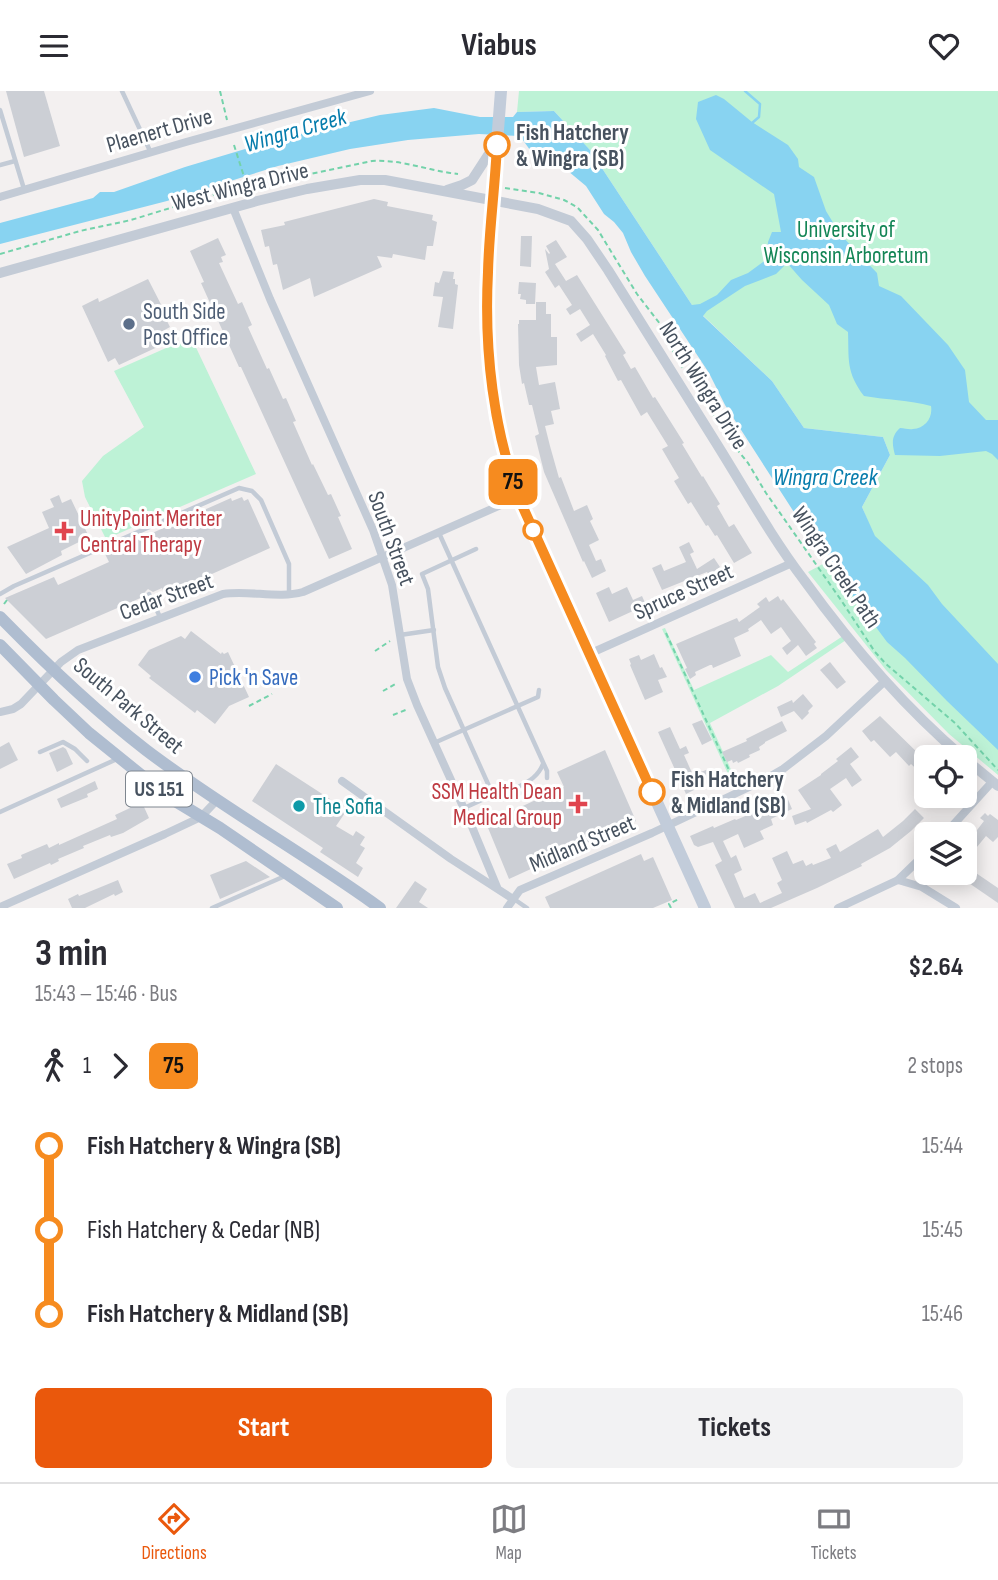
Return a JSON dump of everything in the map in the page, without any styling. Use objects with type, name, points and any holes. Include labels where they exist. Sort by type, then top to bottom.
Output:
[{"type":"main road","points":[[501,91],[488,272],[489,350],[494,399],[505,458],[519,497],[705,908]]},
{"type":"main road","name":"South Park Street","points":[[0,617],[54,670],[145,749],[380,908]]},
{"type":"main road","name":"South Park Street","points":[[0,645],[69,715],[167,796],[337,908]]},
{"type":"street","name":"Plaenert Drive","points":[[0,197],[370,91]]},
{"type":"street","points":[[445,191],[472,180],[497,141]]},
{"type":"street","name":"West Wingra Drive","points":[[0,273],[233,208],[307,189],[360,180],[384,180],[494,200]]},
{"type":"street","name":"North Wingra Drive","points":[[494,200],[538,209],[571,222],[587,239],[792,563],[835,622],[885,681],[950,745]]},
{"type":"street","name":"South Street","points":[[233,208],[270,299],[371,527],[392,585],[407,678],[497,887]]},
{"type":"street","name":"Cedar Street","points":[[0,712],[19,705],[65,659],[78,650],[227,594],[289,595],[307,591],[519,497]]},
{"type":"street","name":"Spruce Street","points":[[589,654],[792,563]]},
{"type":"street","name":"Midland Street","points":[[507,908],[520,891],[751,787],[783,769],[826,736],[885,681]]},
{"type":"street","name":"North Wingra Drive","points":[[977,769],[995,784]]},
{"type":"street","points":[[342,781],[451,859],[513,899]]},
{"type":"street","points":[[957,822],[995,784]]},
{"type":"street","points":[[0,907],[201,817],[217,800]]},
{"type":"street","points":[[838,908],[898,880],[914,865]]},
{"type":"street","points":[[898,880],[922,887],[956,908]]},
{"type":"lane","points":[[122,91],[151,153]]},
{"type":"lane","points":[[0,110],[24,190]]},
{"type":"lane","points":[[0,165],[15,161]]},
{"type":"lane","points":[[0,594],[239,488],[253,491],[261,500],[288,562],[289,595]]},
{"type":"lane","points":[[439,533],[547,771],[547,778]]},
{"type":"lane","points":[[476,549],[422,574],[428,589],[438,667],[493,796]]},
{"type":"lane","points":[[149,594],[160,618]]},
{"type":"lane","points":[[400,635],[434,630]]},
{"type":"lane","points":[[434,743],[538,697],[539,690]]},
{"type":"lane","points":[[40,752],[63,742],[87,761]]},
{"type":"lane","points":[[0,812],[120,758]]},
{"type":"lane","points":[[505,796],[534,779],[543,762]]},
{"type":"lane","points":[[463,808],[493,796],[520,793]]},
{"type":"lane","points":[[212,908],[288,874]]},
{"type":"lane","points":[[513,899],[527,908]]},
{"type":"path","points":[[220,91],[227,120]]},
{"type":"path","points":[[0,254],[247,187],[234,145]]},
{"type":"path","name":"Wingra Creek Path","points":[[510,190],[539,193],[564,200],[577,207],[598,230],[637,294],[664,329],[676,358],[875,652],[955,723],[998,770]]},
{"type":"path","points":[[4,604],[7,600]]},
{"type":"path","points":[[666,633],[734,781]]},
{"type":"path","points":[[375,651],[390,641]]},
{"type":"path","points":[[383,691],[397,683]]},
{"type":"path","points":[[249,706],[272,694]]},
{"type":"path","points":[[393,715],[408,709]]},
{"type":"path","points":[[671,908],[669,904],[679,899]]},
{"type":"green space","name":"University of Wisconsin Arboretum","points":[[519,91],[998,91],[998,775],[977,757],[977,745],[962,745],[886,670],[808,572],[874,536],[862,507],[890,455],[883,437],[804,428],[772,381],[692,305],[590,150],[554,111],[517,112]]},
{"type":"green space","points":[[191,337],[256,474],[106,539],[85,497],[82,481],[103,456],[144,427],[114,371]]},
{"type":"green space","points":[[665,628],[694,690],[771,655],[788,672],[846,634],[849,638],[778,686],[710,723],[738,785],[734,787],[662,629]]},
{"type":"water","name":"Wingra Creek","points":[[716,95],[788,145],[798,159],[799,167],[814,177],[826,211],[840,234],[877,273],[879,286],[901,296],[948,345],[965,370],[969,402],[986,420],[998,420],[998,460],[986,451],[940,456],[895,455],[893,440],[897,431],[900,428],[917,428],[924,424],[931,415],[931,406],[864,396],[851,373],[848,332],[837,324],[829,305],[787,263],[776,274],[745,286],[703,316],[772,381],[804,428],[883,437],[890,455],[862,507],[875,536],[928,585],[942,604],[998,664],[998,750],[887,642],[838,576],[820,540],[799,520],[725,405],[709,373],[645,276],[623,233],[604,214],[586,186],[549,158],[530,150],[520,136],[479,134],[408,140],[350,149],[278,166],[167,201],[0,244],[0,223],[93,198],[100,192],[114,192],[275,140],[380,115],[434,108],[480,117],[513,117],[517,112],[554,111],[590,150],[692,305],[700,304],[717,295],[731,280],[748,273],[767,259],[768,242],[772,232],[781,232],[774,194],[710,150],[696,119],[698,102]]},
{"type":"building","points":[[6,91],[44,91],[60,146],[24,157]]},
{"type":"building","points":[[374,199],[388,202],[387,206],[433,215],[432,220],[437,222],[433,246],[427,246],[425,260],[393,254],[392,258],[377,256],[382,267],[314,297],[310,278],[283,290],[277,264],[273,265],[269,246],[265,247],[261,230]]},
{"type":"building","points":[[521,236],[532,236],[531,267],[520,266]]},
{"type":"building","points":[[218,238],[226,255],[221,257],[223,262],[219,263],[238,304],[242,302],[252,325],[248,327],[283,399],[286,398],[296,421],[293,422],[312,465],[328,495],[331,494],[341,516],[338,517],[352,549],[329,559],[201,283],[204,282],[190,251]]},
{"type":"building","points":[[556,240],[567,257],[555,264],[566,281],[577,275],[626,353],[623,355],[631,369],[635,367],[684,443],[682,444],[720,504],[717,506],[729,527],[734,524],[752,553],[734,563],[717,535],[706,526],[691,502],[688,504],[674,481],[679,478],[662,449],[668,446],[647,412],[641,416],[621,380],[618,381],[593,334],[581,342],[576,334],[590,325],[580,309],[570,315],[566,309],[572,305],[559,285],[555,288],[545,272],[549,269],[545,249],[550,253],[546,246]]},
{"type":"building","points":[[443,271],[454,272],[453,279],[458,285],[453,329],[438,327],[443,297],[433,296],[435,282],[439,283]]},
{"type":"building","name":"South Side Post Office","points":[[148,279],[169,320],[167,321],[170,327],[161,332],[166,343],[119,365],[115,358],[108,362],[82,306],[98,298],[99,302]]},
{"type":"building","points":[[519,282],[536,283],[535,304],[526,304],[526,300],[520,299]]},
{"type":"building","points":[[536,302],[546,302],[546,314],[551,314],[551,337],[557,337],[557,365],[536,367],[539,385],[555,382],[560,409],[551,411],[554,424],[545,426],[559,478],[561,477],[574,511],[587,505],[593,519],[590,521],[599,540],[589,545],[596,561],[601,559],[606,571],[592,578],[544,472],[535,436],[539,434],[532,405],[529,405],[524,383],[522,384],[518,324],[519,320],[536,320]]},
{"type":"building","name":"UnityPoint Meriter Central Therapy","points":[[59,495],[62,503],[71,499],[89,537],[61,551],[62,555],[26,574],[7,547],[49,528],[42,512],[54,507],[50,499]]},
{"type":"building","points":[[242,497],[244,501],[248,499],[270,548],[165,595],[162,588],[153,592],[148,589],[145,596],[46,639],[5,598],[54,577],[58,585],[109,562],[105,554],[231,498],[232,501]]},
{"type":"building","points":[[689,542],[694,552],[690,554],[697,569],[714,558],[720,567],[709,575],[707,572],[662,590],[652,568],[661,564],[664,571],[686,562],[679,547]]},
{"type":"building","points":[[609,587],[612,594],[627,587],[633,600],[642,596],[646,605],[609,622],[596,593]]},
{"type":"building","points":[[778,596],[816,642],[814,644],[817,648],[806,656],[798,645],[787,655],[782,648],[791,641],[781,627],[771,634],[761,620],[748,629],[749,631],[734,638],[741,656],[713,668],[710,665],[695,672],[696,675],[690,679],[676,644],[737,618],[739,622],[760,607],[757,604],[766,597],[769,602]]},
{"type":"building","name":"Pick 'n Save","points":[[191,631],[221,654],[228,652],[249,697],[229,706],[215,724],[197,710],[195,713],[149,678],[151,676],[138,665],[149,650],[181,636],[185,639]]},
{"type":"building","points":[[654,654],[667,677],[658,680],[663,692],[645,700],[629,659],[639,655],[641,660]]},
{"type":"building","points":[[830,662],[846,682],[837,689],[820,670]]},
{"type":"building","points":[[803,694],[813,706],[809,713],[802,720],[794,711],[781,717],[777,707],[792,700],[793,703]]},
{"type":"building","points":[[880,716],[914,749],[914,767],[911,764],[909,766],[896,752],[890,757],[862,731]]},
{"type":"building","points":[[702,720],[712,740],[702,745],[692,724]]},
{"type":"building","points":[[782,721],[787,731],[765,742],[759,747],[760,750],[749,755],[750,757],[738,763],[733,763],[732,760],[727,762],[722,752]]},
{"type":"building","points":[[670,727],[680,749],[686,746],[689,753],[684,755],[693,775],[711,768],[716,779],[686,794],[658,732]]},
{"type":"building","points":[[9,742],[18,760],[0,769],[0,747]]},
{"type":"building","points":[[63,747],[73,764],[57,772],[49,753]]},
{"type":"building","points":[[851,747],[859,757],[850,764],[862,780],[852,787],[846,778],[830,789],[842,805],[833,812],[831,810],[807,823],[806,821],[795,825],[792,816],[811,809],[798,790],[821,775]]},
{"type":"building","name":"SSM Health Dean Medical Group","points":[[605,750],[636,821],[509,879],[486,823],[564,787],[557,772]]},
{"type":"building","name":"The Sofia","points":[[276,764],[347,810],[336,826],[353,836],[356,831],[365,837],[360,845],[365,848],[356,863],[363,868],[358,877],[320,852],[323,848],[252,801]]},
{"type":"building","points":[[95,781],[98,789],[87,794],[88,797],[61,808],[57,799]]},
{"type":"building","points":[[137,791],[147,805],[144,807],[149,818],[123,833],[111,837],[110,835],[83,846],[84,848],[58,859],[59,861],[51,865],[50,863],[14,879],[7,864],[47,844],[49,848],[59,845],[117,819],[115,815],[130,808],[125,797]]},
{"type":"building","points":[[787,797],[792,809],[771,819],[773,825],[760,831],[764,839],[744,848],[738,834],[723,841],[731,858],[736,855],[742,870],[734,874],[744,898],[755,893],[760,903],[782,893],[777,883],[782,880],[772,858],[787,851],[793,864],[803,860],[806,866],[812,863],[813,865],[831,858],[826,849],[836,844],[840,852],[878,829],[883,837],[915,809],[924,818],[920,822],[914,822],[911,831],[890,848],[861,864],[862,866],[771,908],[735,908],[715,865],[722,861],[713,842],[698,847],[690,836],[736,820]]},
{"type":"building","points":[[985,813],[998,820],[998,837],[993,842],[986,836],[977,847],[977,830],[984,821],[980,818]]},
{"type":"building","points":[[641,854],[644,861],[653,857],[672,900],[653,908],[550,908],[545,897]]},
{"type":"building","points":[[246,861],[270,877],[220,899],[210,875]]},
{"type":"building","points":[[977,874],[998,888],[998,903],[972,885],[977,885]]},
{"type":"building","points":[[118,880],[123,892],[85,908],[72,908],[68,899]]},
{"type":"building","points":[[415,881],[427,889],[419,902],[428,908],[396,908]]},
{"type":"waterway","points":[[745,91],[760,104],[759,117],[752,123]]},
{"type":"bus line","name":"75","points":[[497,145],[488,272],[488,325],[494,399],[505,458],[521,503],[652,792]]},
{"type":"place","name":"Fish Hatchery & Wingra (SB)","points":[[497,145]]},
{"type":"place","name":"South Side Post Office","points":[[129,324]]},
{"type":"place","name":"UnityPoint Meriter Central Therapy","points":[[64,531]]},
{"type":"place","name":"Pick 'n Save","points":[[195,677]]},
{"type":"place","name":"Fish Hatchery & Midland (SB)","points":[[652,792]]},
{"type":"place","name":"SSM Health Dean Medical Group","points":[[578,804]]},
{"type":"place","name":"The Sofia","points":[[299,806]]}]
